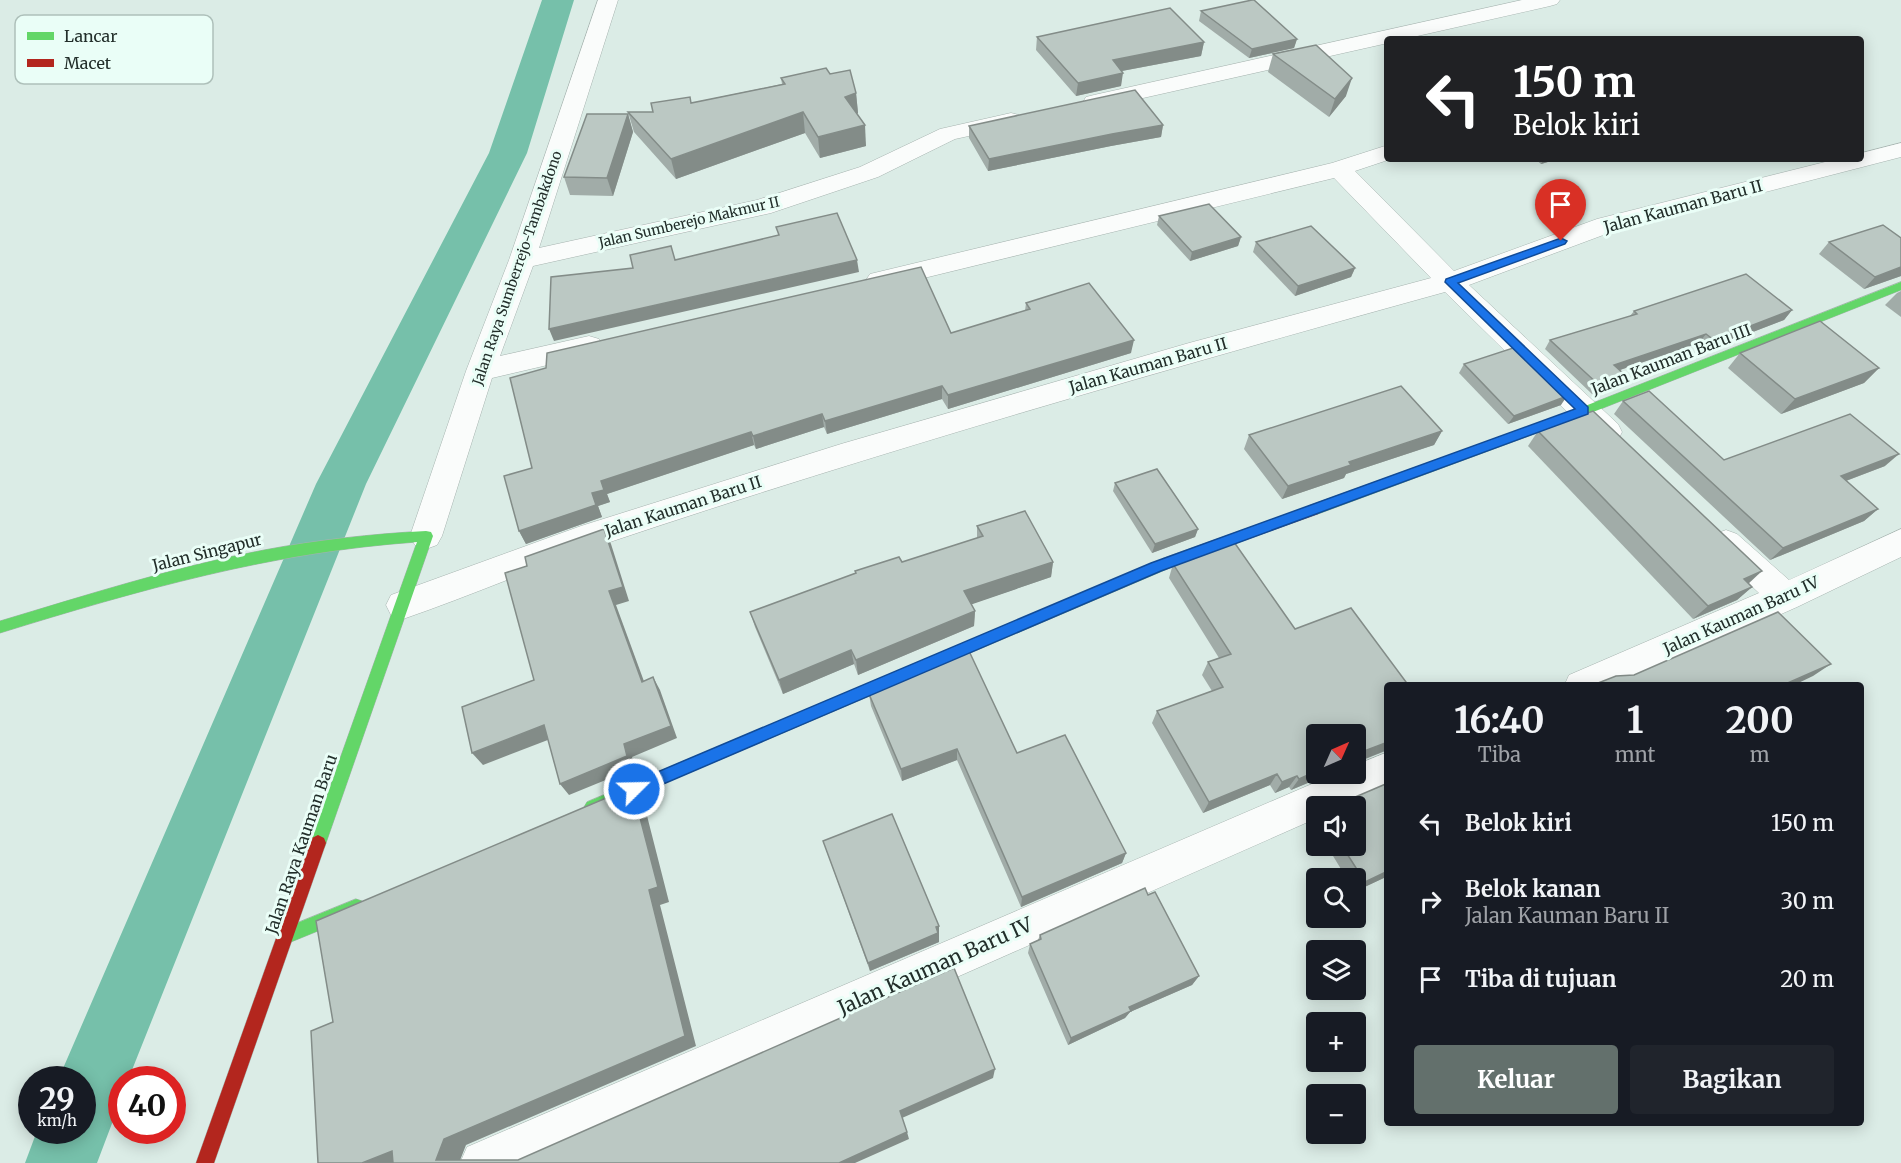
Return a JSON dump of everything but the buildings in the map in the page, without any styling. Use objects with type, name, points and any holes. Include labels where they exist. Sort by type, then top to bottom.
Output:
[{"type":"street","name":"Jalan Raya Sumberrejo-Tambakdono","points":[[426,536],[480,371],[522,260],[608,0]]},
{"type":"street","points":[[1389,36],[1550,0]]},
{"type":"street","points":[[1072,107],[1384,37]]},
{"type":"street","name":"Jalan Sumberejo Makmur II","points":[[522,260],[762,207],[869,172],[948,134],[1038,114]]},
{"type":"street","name":"Jalan Kauman Baru II","points":[[1864,159],[1901,150]]},
{"type":"street","points":[[858,285],[1339,169],[1384,153]]},
{"type":"street","name":"Jalan Kauman Baru II","points":[[403,605],[592,535],[841,456],[1167,359],[1450,282],[1606,225],[1854,162]]},
{"type":"street","points":[[1339,169],[1450,282],[1628,451]]},
{"type":"street","name":"Jalan Kauman Baru III","points":[[584,810],[1156,567],[1584,411],[1901,286]]},
{"type":"street","points":[[480,371],[617,340]]},
{"type":"street","points":[[1706,524],[1785,597]]},
{"type":"street","name":"Jalan Singapur","points":[[0,627],[123,590],[253,556],[381,536],[426,536]]},
{"type":"street","name":"Jalan Raya Kauman Baru","points":[[205,1163],[426,536]]},
{"type":"street","name":"Jalan Kauman Baru IV","points":[[1590,682],[1785,597],[1901,542]]},
{"type":"street","name":"Jalan Kauman Baru IV","points":[[483,1163],[1384,772]]},
{"type":"street","points":[[286,936],[363,904]]},
{"type":"waterway","points":[[96,1074],[341,484],[508,153],[558,0]]},
{"type":"waterway","points":[[61,1163],[68,1144]]},
{"type":"traffic: fast","points":[[1313,510],[1584,411],[1901,286]]},
{"type":"traffic: fast","points":[[0,627],[210,567],[316,547],[426,536],[318,843]]},
{"type":"traffic: fast","points":[[592,807],[1167,563]]},
{"type":"traffic: fast","points":[[286,936],[356,907]]},
{"type":"traffic: jam","points":[[1167,563],[1313,510]]},
{"type":"traffic: jam","points":[[205,1163],[318,843]]},
{"type":"route","points":[[634,789],[1156,567],[1584,411],[1450,282],[1561,241]]}]
